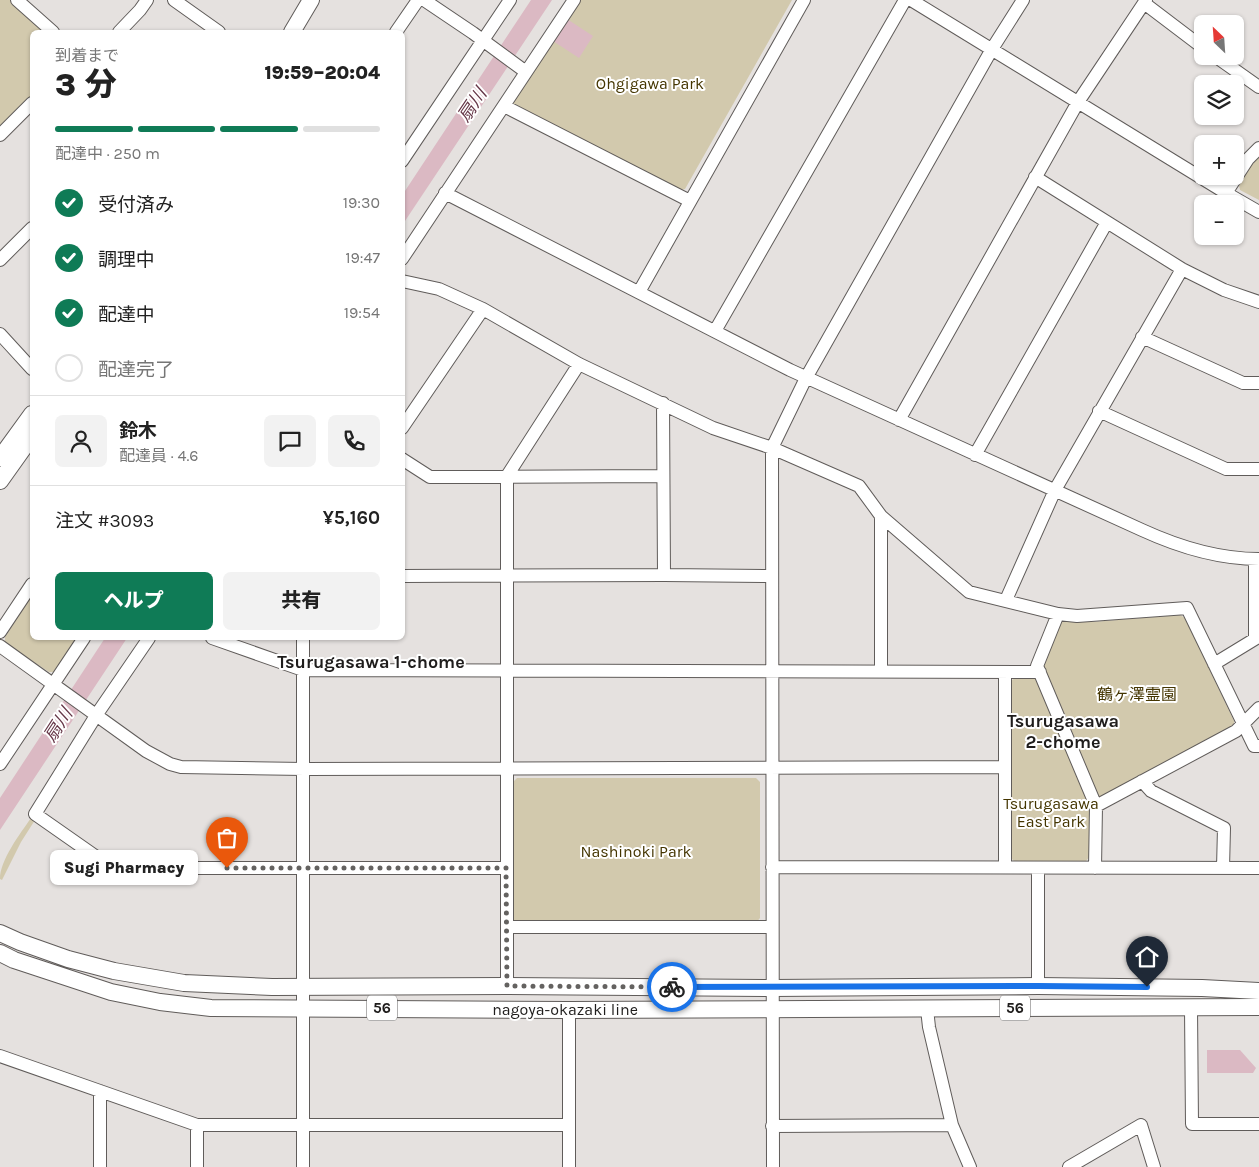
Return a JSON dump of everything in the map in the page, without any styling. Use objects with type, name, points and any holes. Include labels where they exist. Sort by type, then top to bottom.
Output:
[{"type":"main road","points":[[293,30],[311,0]]},
{"type":"main road","points":[[0,458],[30,417]]},
{"type":"main road","points":[[0,481],[30,439]]},
{"type":"main road","name":"nagoya-okazaki line","points":[[0,933],[68,959],[114,971],[177,982],[302,987],[772,988],[1038,986],[1202,988],[1259,991]]},
{"type":"main road","name":"nagoya-okazaki line","points":[[0,953],[14,960],[111,992],[160,1002],[211,1008],[569,1010],[1259,1008]]},
{"type":"street","points":[[17,0],[50,30]]},
{"type":"street","points":[[121,30],[147,0]]},
{"type":"street","points":[[174,0],[216,30]]},
{"type":"street","points":[[397,30],[418,0]]},
{"type":"street","points":[[424,0],[526,72]]},
{"type":"street","points":[[405,157],[510,0]]},
{"type":"street","points":[[405,254],[574,0]]},
{"type":"street","points":[[639,292],[804,0]]},
{"type":"street","points":[[715,332],[905,0]]},
{"type":"street","points":[[912,0],[1226,194],[1259,212]]},
{"type":"street","points":[[772,1167],[772,448],[806,378],[992,49],[1023,0]]},
{"type":"street","points":[[898,420],[1078,102],[1145,2],[1194,41]]},
{"type":"street","points":[[1228,65],[1259,87]]},
{"type":"street","points":[[0,135],[30,105]]},
{"type":"street","points":[[504,106],[690,201]]},
{"type":"street","points":[[1226,194],[1248,159],[1259,148]]},
{"type":"street","points":[[1035,176],[1182,269],[1224,290],[1259,302]]},
{"type":"street","points":[[445,193],[806,378],[1168,542],[1214,555],[1257,559],[1255,639],[1214,664]]},
{"type":"street","points":[[976,455],[1107,222]]},
{"type":"street","points":[[0,260],[30,230]]},
{"type":"street","points":[[1006,600],[1055,490],[1182,269]]},
{"type":"street","points":[[405,282],[439,289],[483,310],[579,364],[713,428],[772,448],[859,486],[881,516],[969,592],[1058,614],[1077,616],[1187,608],[1254,746],[1259,746]]},
{"type":"street","points":[[405,424],[483,310]]},
{"type":"street","points":[[0,334],[30,367]]},
{"type":"street","points":[[1142,337],[1243,382],[1259,383]]},
{"type":"street","points":[[507,986],[507,476],[579,364]]},
{"type":"street","points":[[663,403],[664,575]]},
{"type":"street","points":[[1100,411],[1226,469],[1259,469]]},
{"type":"street","points":[[405,461],[430,477],[663,476]]},
{"type":"street","points":[[881,516],[881,671]]},
{"type":"street","points":[[405,576],[771,576]]},
{"type":"street","points":[[0,632],[30,587]]},
{"type":"street","points":[[1058,614],[1037,666],[1096,806],[1095,868]]},
{"type":"street","points":[[0,764],[83,640]]},
{"type":"street","points":[[148,640],[97,714],[35,814],[95,856],[114,864],[156,868],[506,868]]},
{"type":"street","points":[[218,640],[303,670],[1040,672]]},
{"type":"street","points":[[303,640],[303,1167]]},
{"type":"street","points":[[0,646],[146,751],[181,768],[1005,767]]},
{"type":"street","points":[[1005,672],[1005,867]]},
{"type":"street","points":[[1096,806],[1236,731],[1259,708]]},
{"type":"street","points":[[1142,782],[1151,791],[1224,828],[1223,868]]},
{"type":"street","points":[[772,867],[1259,868]]},
{"type":"street","points":[[1038,868],[1038,986]]},
{"type":"street","points":[[506,927],[772,927]]},
{"type":"street","points":[[1191,1008],[1192,1124],[1259,1124]]},
{"type":"street","points":[[927,1009],[929,1027],[952,1125],[970,1167]]},
{"type":"street","points":[[568,1167],[569,1010]]},
{"type":"street","points":[[0,1056],[197,1125],[569,1125]]},
{"type":"street","points":[[100,1091],[100,1167]]},
{"type":"street","points":[[197,1125],[197,1167]]},
{"type":"street","points":[[772,1126],[952,1125]]},
{"type":"street","points":[[1069,1167],[1141,1125],[1154,1167]]},
{"type":"green space","points":[[0,0],[10,0],[42,30],[30,30],[30,99],[0,129]]},
{"type":"green space","name":"Ohgigawa Park","points":[[580,0],[792,0],[685,189],[680,190],[516,109],[513,102]]},
{"type":"green space","points":[[1259,155],[1259,200],[1240,190],[1239,185],[1244,185],[1244,176],[1252,162]]},
{"type":"green space","points":[[30,598],[30,640],[77,640],[54,672],[49,672],[5,643],[5,637]]},
{"type":"green space","name":"鶴ヶ澤霊園","points":[[1180,615],[1185,618],[1234,721],[1234,727],[1102,798],[1096,796],[1041,665],[1059,623],[1065,620],[1092,622]]},
{"type":"green space","name":"Tsurugasawa East Park","points":[[1016,677],[1035,677],[1090,803],[1090,856],[1086,861],[1015,862],[1011,858],[1011,681]]},
{"type":"green space","name":"Nashinoki Park","points":[[517,778],[756,778],[760,782],[760,918],[756,923],[516,923],[512,919],[512,783]]},
{"type":"green space","points":[[31,818],[35,820],[21,842],[2,880],[0,879],[3,864],[16,839]]},
{"type":"water","name":"扇川","points":[[531,0],[552,0],[405,221],[405,191]]},
{"type":"water","points":[[567,19],[593,36],[579,58],[553,41]]},
{"type":"water","name":"扇川","points":[[104,640],[126,640],[0,830],[0,798]]},
{"type":"water","points":[[1207,1050],[1240,1050],[1256,1068],[1253,1073],[1207,1073]]},
{"type":"way so far","points":[[227,868],[506,868],[507,986],[672,987]]},
{"type":"place","name":"Sugi Pharmacy","points":[[227,868]]},
{"type":"district","name":"Tsurugasawa 1-chome","points":[[371,662]]},
{"type":"district","name":"Tsurugasawa 2-chome","points":[[1063,731]]},
{"type":"route","points":[[672,987],[1147,987]]}]
